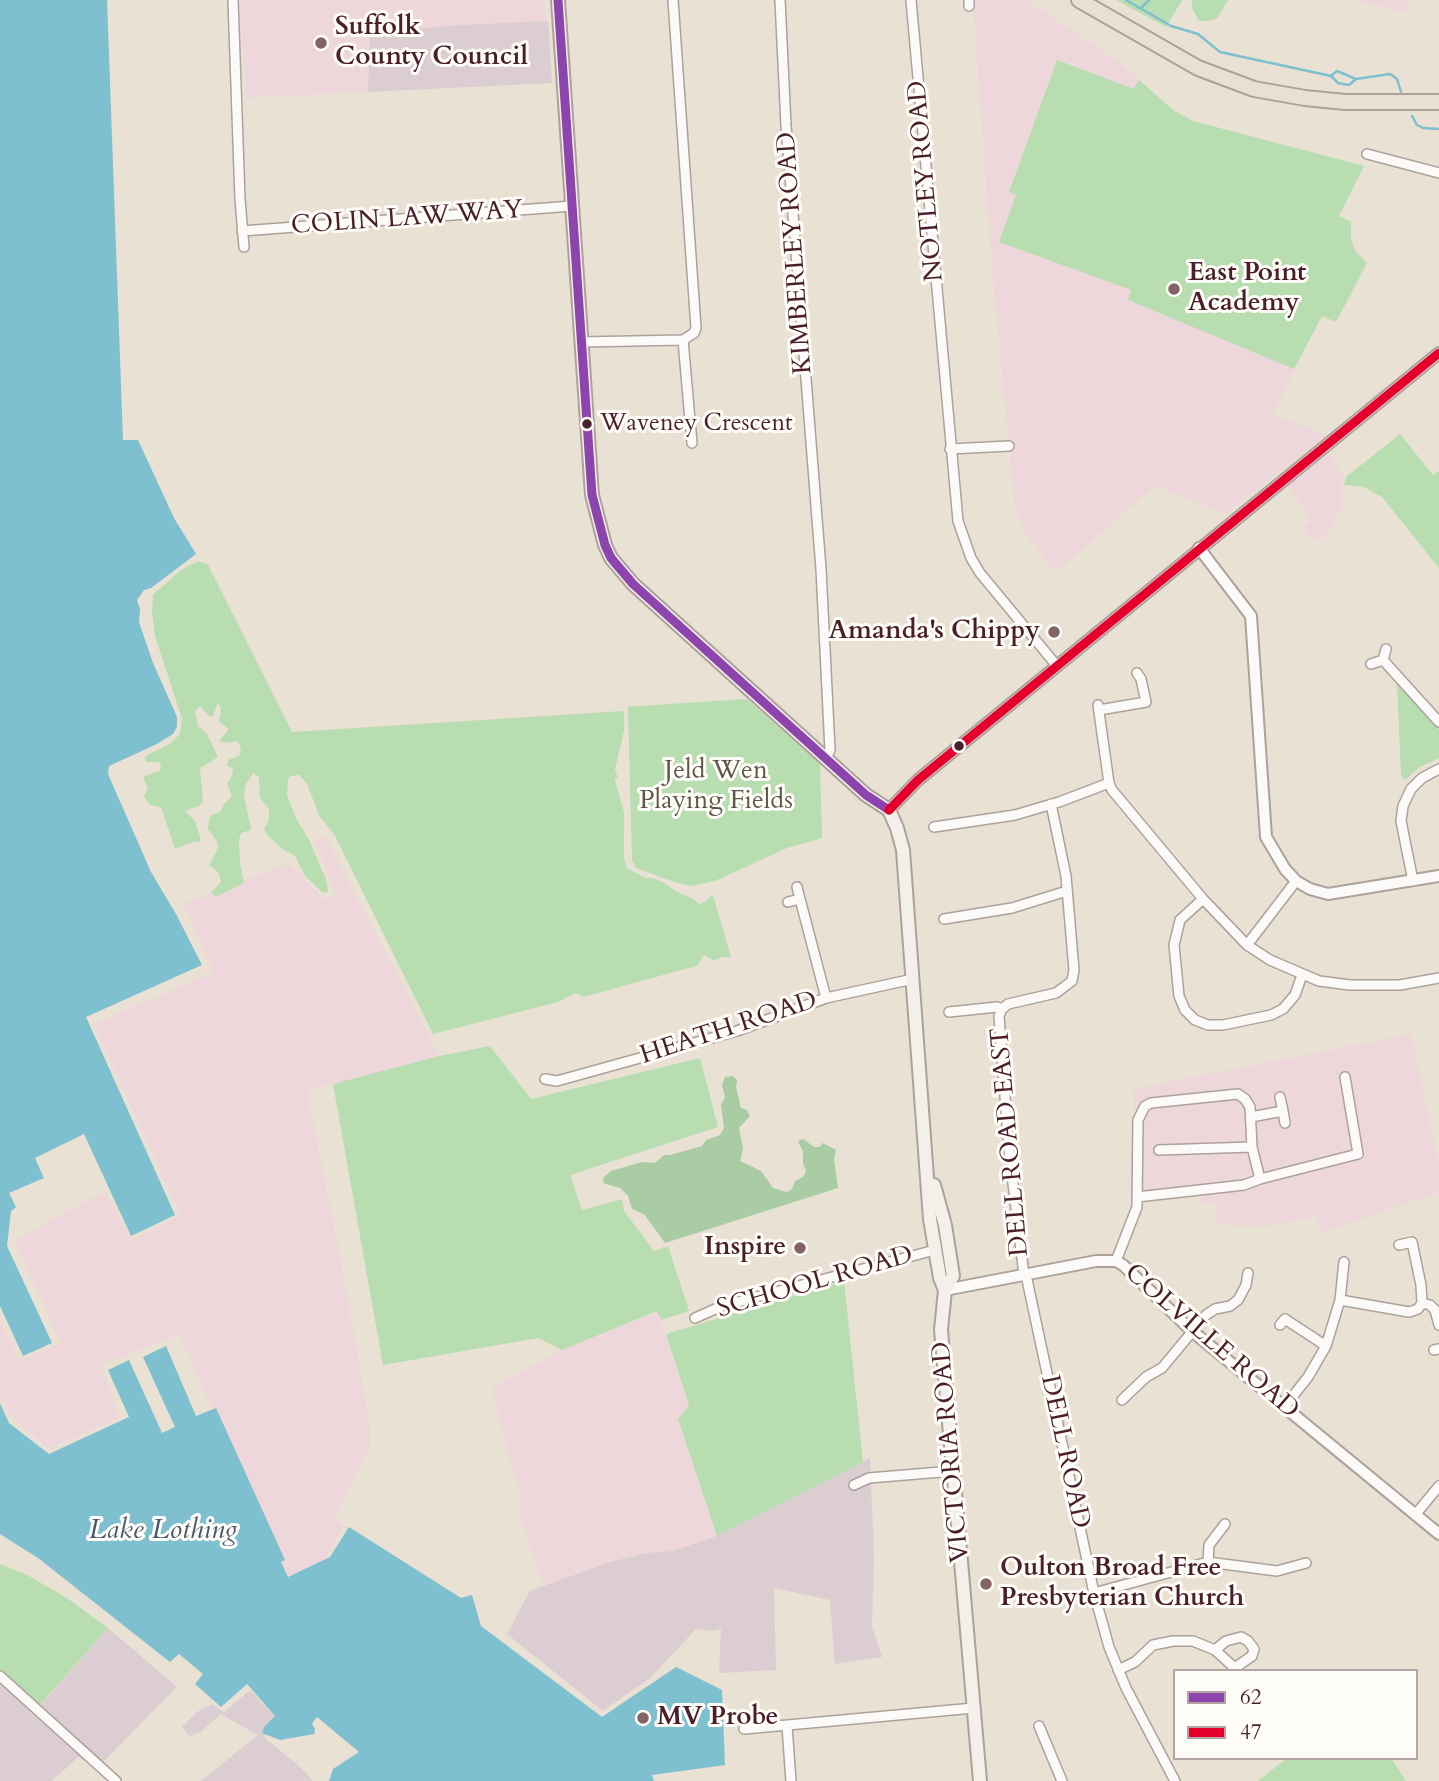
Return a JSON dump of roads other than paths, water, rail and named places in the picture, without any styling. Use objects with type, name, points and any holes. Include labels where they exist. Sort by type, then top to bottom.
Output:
[{"type":"highway","points":[[1079,0],[1198,68],[1254,89],[1305,99],[1345,102],[1439,102]]},
{"type":"main road","points":[[558,0],[592,495],[605,545],[611,558],[633,584],[866,795],[889,810]]},
{"type":"main road","name":"VICTORIA ROAD","points":[[889,810],[902,850],[930,1219],[940,1278],[945,1290]]},
{"type":"main road","name":"VICTORIA ROAD","points":[[927,1161],[946,1225],[953,1276],[945,1290],[941,1330],[981,1781]]},
{"type":"street","points":[[233,0],[244,247]]},
{"type":"street","points":[[581,342],[683,340],[694,333],[696,328],[673,0]]},
{"type":"street","name":"KIMBERLEY ROAD","points":[[780,0],[786,125],[822,583],[830,750],[827,757]]},
{"type":"street","name":"NOTLEY ROAD","points":[[911,0],[958,521],[971,558],[980,573],[1057,666]]},
{"type":"street","points":[[1367,154],[1439,173]]},
{"type":"street","name":"COLIN LAW WAY","points":[[243,231],[572,206]]},
{"type":"street","points":[[683,340],[692,443]]},
{"type":"street","points":[[889,810],[918,780],[1439,353]]},
{"type":"street","points":[[950,449],[1009,446]]},
{"type":"street","points":[[1199,548],[1251,616],[1266,837],[1285,869],[1296,881],[1310,889],[1328,894],[1439,876]]},
{"type":"street","points":[[1383,660],[1387,649]]},
{"type":"street","points":[[1371,664],[1383,660]]},
{"type":"street","points":[[1383,660],[1439,722]]},
{"type":"street","points":[[1137,673],[1146,702],[1099,708],[1109,783],[1203,899],[1247,945],[1270,960],[1319,982],[1400,985],[1439,978]]},
{"type":"street","points":[[1413,881],[1401,821],[1403,806],[1411,789],[1422,778],[1439,769]]},
{"type":"street","points":[[934,827],[1006,817],[1109,783]]},
{"type":"street","points":[[949,1012],[1002,1009],[1009,1004],[1056,993],[1072,981],[1074,970],[1067,891],[1051,804]]},
{"type":"street","points":[[1247,945],[1296,881]]},
{"type":"street","points":[[797,887],[826,998]]},
{"type":"street","points":[[944,919],[1012,908],[1067,891]]},
{"type":"street","points":[[788,902],[800,899]]},
{"type":"street","points":[[1203,899],[1180,920],[1174,945],[1179,996],[1185,1010],[1195,1020],[1208,1025],[1223,1025],[1271,1015],[1283,1009],[1295,995],[1302,975]]},
{"type":"street","name":"HEATH ROAD","points":[[545,1079],[556,1081],[737,1031],[826,998],[913,979]]},
{"type":"street","name":"DELL ROAD EAST","points":[[1002,1009],[999,1016],[1009,1150],[1025,1275]]},
{"type":"street","points":[[1137,1197],[1231,1188],[1358,1154],[1345,1077]]},
{"type":"street","points":[[1116,1261],[1136,1215],[1138,1120],[1144,1106],[1151,1102],[1238,1094],[1250,1107],[1252,1147],[1260,1179]]},
{"type":"street","points":[[1280,1097],[1285,1123]]},
{"type":"street","points":[[1251,1117],[1283,1111]]},
{"type":"street","points":[[1159,1150],[1252,1147]]},
{"type":"street","points":[[1340,1300],[1409,1312],[1418,1309],[1422,1303],[1416,1240],[1399,1245]]},
{"type":"street","name":"SCHOOL ROAD","points":[[695,1318],[722,1306],[935,1250]]},
{"type":"street","name":"COLVILLE ROAD","points":[[945,1290],[1096,1261],[1116,1261],[1130,1269],[1192,1331],[1439,1534]]},
{"type":"street","points":[[1285,1406],[1308,1377],[1326,1346],[1340,1300],[1344,1262]]},
{"type":"street","points":[[1122,1400],[1146,1377],[1163,1368],[1206,1315],[1238,1300],[1248,1273]]},
{"type":"street","name":"DELL ROAD","points":[[1025,1275],[1094,1592],[1109,1647],[1175,1781]]},
{"type":"street","points":[[1422,1303],[1435,1310],[1439,1325]]},
{"type":"street","points":[[1285,1319],[1326,1346]]},
{"type":"street","points":[[853,1485],[869,1478],[953,1471]]},
{"type":"street","points":[[1415,1515],[1439,1486]]},
{"type":"street","points":[[1208,1562],[1209,1545],[1225,1524]]},
{"type":"street","points":[[1094,1592],[1208,1562],[1278,1571],[1306,1563]]},
{"type":"street","points":[[1118,1670],[1135,1662],[1153,1645],[1173,1641],[1193,1641],[1215,1650],[1237,1669],[1252,1656],[1254,1649],[1241,1637],[1227,1641],[1215,1650]]},
{"type":"street","points":[[0,1676],[116,1781]]},
{"type":"street","points":[[744,1729],[974,1708]]},
{"type":"street","points":[[787,1726],[791,1781]]},
{"type":"street","points":[[1040,1726],[1062,1781]]},
{"type":"water","points":[[0,0],[107,0],[123,440],[138,440],[174,518],[196,554],[151,588],[144,590],[137,600],[140,609],[139,622],[153,663],[177,717],[177,727],[173,734],[157,744],[109,766],[108,774],[151,872],[202,965],[86,1017],[175,1215],[131,1236],[84,1134],[35,1158],[44,1178],[9,1193],[16,1207],[11,1211],[7,1246],[52,1343],[23,1356],[0,1306]]},
{"type":"water","name":"Lake Lothing","points":[[166,1346],[196,1416],[216,1408],[285,1560],[281,1562],[288,1577],[330,1557],[349,1527],[461,1598],[472,1595],[481,1626],[602,1717],[676,1667],[722,1690],[725,1765],[652,1775],[654,1781],[329,1781],[333,1769],[359,1752],[317,1717],[312,1724],[314,1734],[280,1740],[262,1733],[275,1716],[247,1684],[221,1707],[195,1684],[203,1674],[179,1654],[170,1662],[38,1558],[0,1534],[0,1403],[9,1423],[49,1454],[129,1417],[108,1370],[129,1360],[162,1433],[175,1427],[143,1357]]},
{"type":"waterway","points":[[1126,0],[1171,26],[1198,34],[1220,52],[1331,76],[1337,71],[1356,79],[1390,74],[1397,79],[1401,92]]},
{"type":"waterway","points":[[1141,8],[1149,0]]},
{"type":"waterway","points":[[1331,76],[1338,83],[1349,85],[1356,79]]},
{"type":"waterway","points":[[1412,116],[1417,125],[1423,128],[1439,129]]},
{"type":"place","name":"Suffolk County Council","points":[[321,43]]},
{"type":"place","name":"East Point Academy","points":[[1174,289]]},
{"type":"place","name":"Waveney Crescent","points":[[587,424]]},
{"type":"place","name":"Amanda's Chippy","points":[[1054,632]]},
{"type":"place","name":"Inspire","points":[[800,1248]]},
{"type":"place","name":"Oulton Broad Free Presbyterian Church","points":[[986,1584]]},
{"type":"place","name":"MV Probe","points":[[643,1718]]},
{"type":"park label","name":"Jeld Wen Playing Fields","points":[[716,787]]}]
